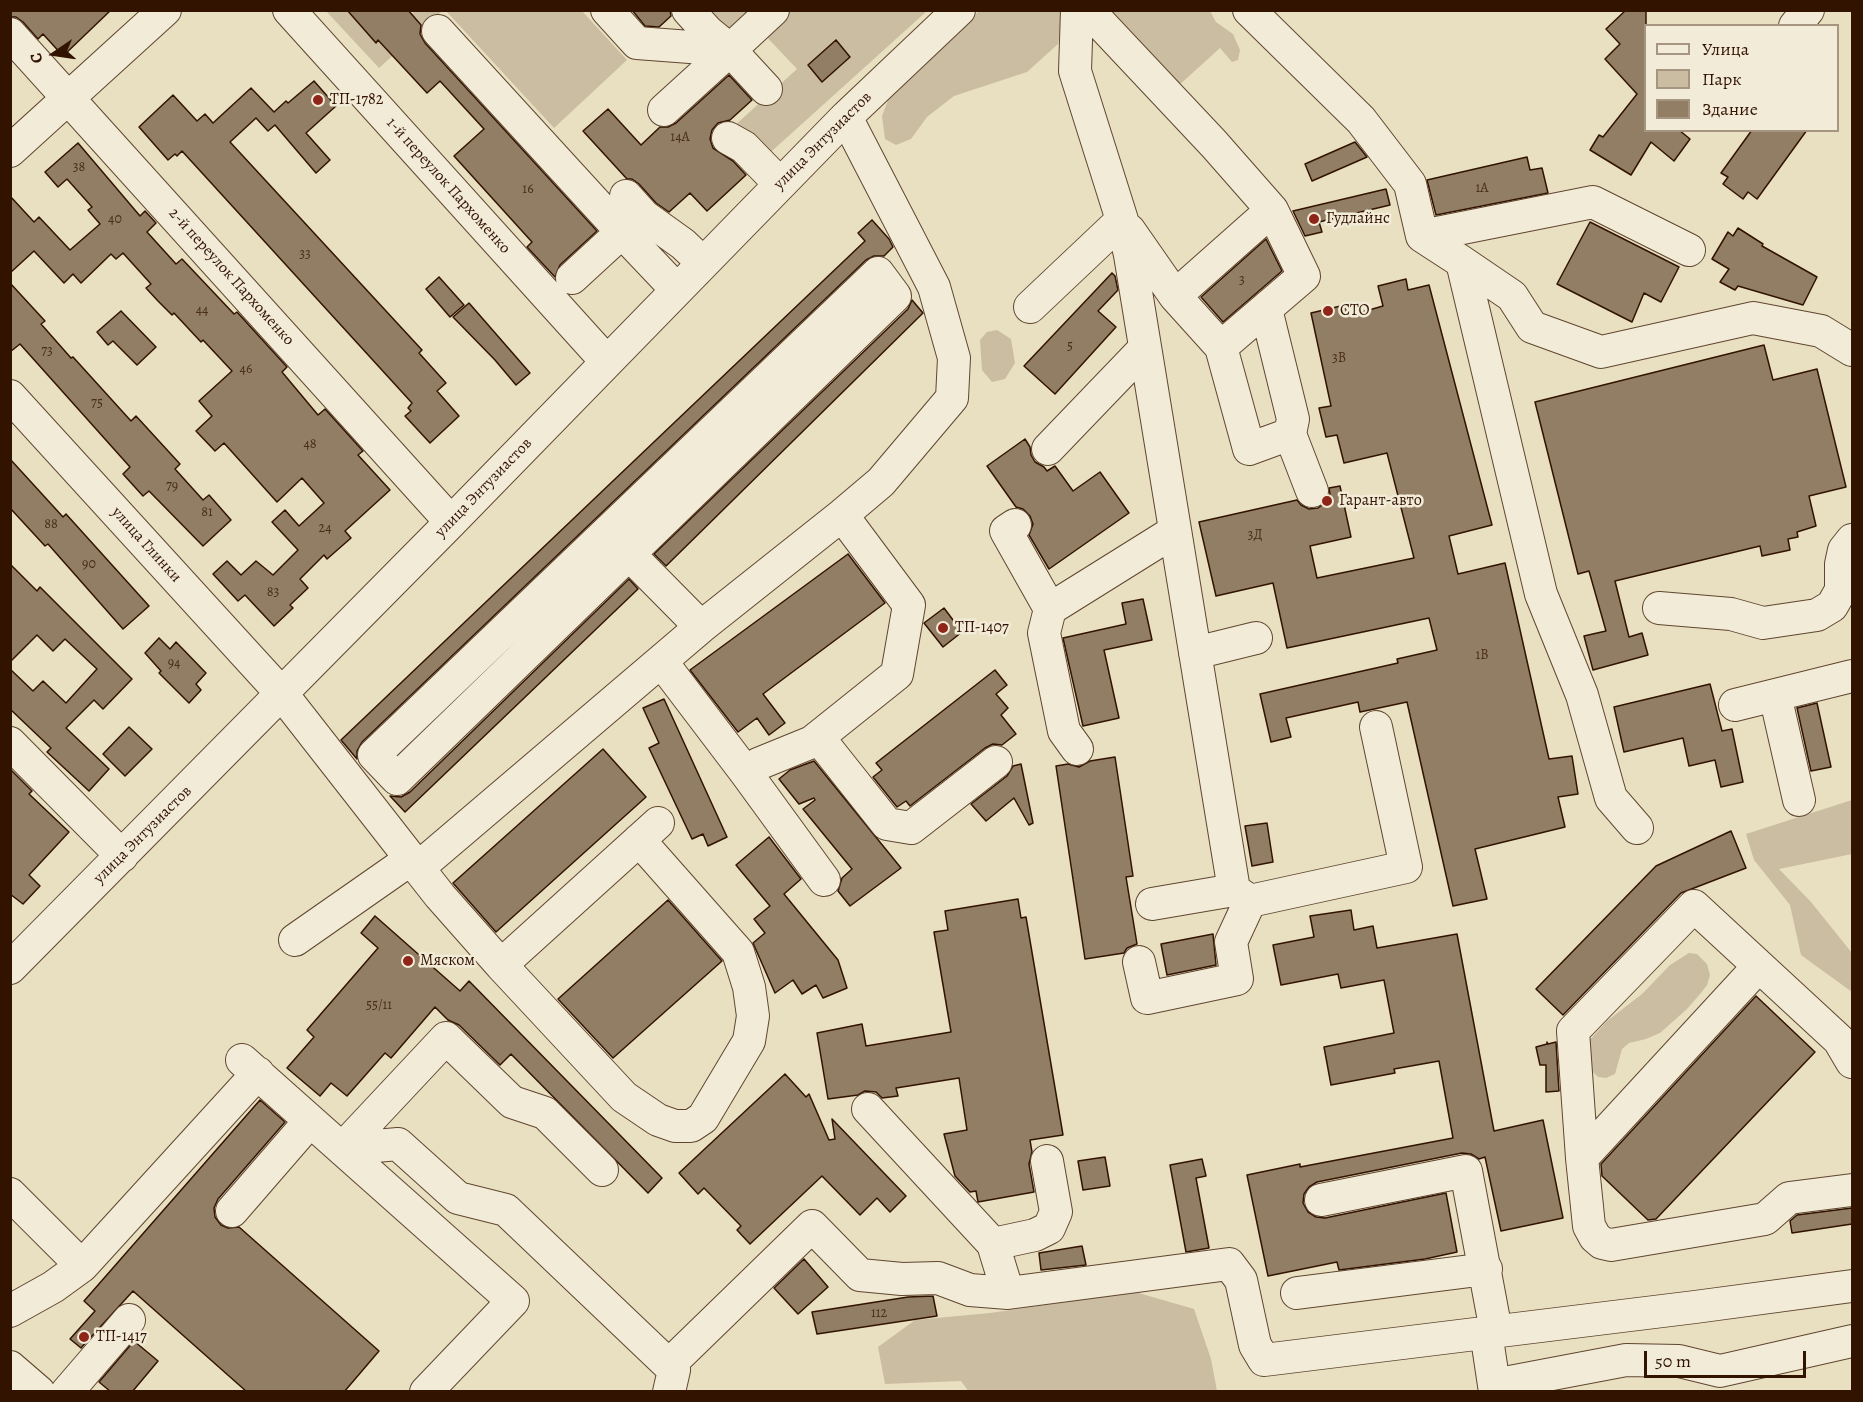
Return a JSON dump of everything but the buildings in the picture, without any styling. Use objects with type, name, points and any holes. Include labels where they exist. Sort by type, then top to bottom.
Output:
[{"type":"street","points":[[10,151],[165,10]]},
{"type":"street","name":"1-й переулок Пархоменко","points":[[289,10],[607,362]]},
{"type":"street","points":[[608,10],[637,43],[730,50]]},
{"type":"street","points":[[688,10],[766,89]]},
{"type":"street","points":[[664,110],[773,10]]},
{"type":"street","name":"улица Энтузиастов","points":[[10,968],[282,694],[846,117],[959,10]]},
{"type":"street","points":[[1077,10],[1075,71],[1122,220],[1130,255],[1195,653],[1242,895],[1231,942],[1237,979],[1147,998],[1139,962]]},
{"type":"street","points":[[1088,10],[1217,142],[1272,210],[1304,276],[1221,347]]},
{"type":"street","points":[[1249,10],[1361,120],[1410,184],[1422,236],[1512,297],[1532,327],[1601,352],[1753,318],[1821,331],[1852,350]]},
{"type":"street","points":[[1797,24],[1808,10]]},
{"type":"street","points":[[438,31],[677,290]]},
{"type":"street","name":"2-й переулок Пархоменко","points":[[10,34],[450,522]]},
{"type":"street","points":[[295,940],[414,863],[701,627],[842,516],[881,482],[952,398],[954,358],[934,287],[846,117]]},
{"type":"street","points":[[728,138],[744,147],[780,184]]},
{"type":"street","points":[[626,196],[644,216],[683,244],[703,263]]},
{"type":"street","points":[[1422,236],[1593,202],[1689,250]]},
{"type":"street","points":[[1175,296],[1272,210]]},
{"type":"street","points":[[1122,220],[1175,296],[1221,347],[1249,449],[1290,434]]},
{"type":"street","points":[[1030,307],[1122,220]]},
{"type":"street","points":[[572,278],[622,232]]},
{"type":"street","points":[[1462,262],[1540,594],[1582,695],[1611,798],[1637,828]]},
{"type":"street","points":[[618,543],[374,755],[397,779],[618,543],[878,273],[895,296],[618,543]]},
{"type":"street","points":[[1266,309],[1293,419],[1290,434],[1312,491]]},
{"type":"street","points":[[1048,448],[1145,348]]},
{"type":"street","name":"улица Глинки","points":[[10,396],[282,694],[440,896],[501,965],[624,1098],[658,1120],[675,1126],[691,1126],[703,1118],[749,1041],[753,1016],[749,987],[738,952],[648,832],[501,965]]},
{"type":"street","points":[[746,773],[758,764],[812,742],[897,674],[909,605],[842,516]]},
{"type":"street","points":[[1015,525],[1006,531],[1050,609],[1044,633],[1064,731],[1077,749]]},
{"type":"street","points":[[1050,609],[1175,531]]},
{"type":"street","points":[[1659,608],[1731,614],[1762,623],[1817,615],[1832,606],[1841,590],[1841,564],[1844,550],[1852,540]]},
{"type":"street","points":[[618,543],[701,627]]},
{"type":"street","points":[[1195,653],[1256,638]]},
{"type":"street","points":[[661,661],[824,880]]},
{"type":"street","points":[[1735,705],[1852,676]]},
{"type":"street","points":[[1775,695],[1799,800]]},
{"type":"street","points":[[1152,904],[1242,895],[1406,867],[1376,727]]},
{"type":"street","points":[[818,737],[887,824],[911,828],[996,762]]},
{"type":"street","points":[[10,743],[122,855]]},
{"type":"street","points":[[1852,1062],[1839,1040],[1694,906],[1573,1031],[1589,1226],[1595,1237],[1602,1243],[1611,1245],[1765,1219],[1789,1198],[1852,1190]]},
{"type":"street","points":[[1582,1158],[1759,966]]},
{"type":"street","points":[[342,1149],[446,1038],[512,1102],[545,1113],[602,1170]]},
{"type":"street","points":[[10,1311],[53,1287],[82,1266],[250,1066],[513,1301],[426,1392]]},
{"type":"street","points":[[868,1109],[993,1244],[1008,1293]]},
{"type":"street","points":[[232,1211],[310,1121]]},
{"type":"street","points":[[342,1149],[398,1144],[458,1198],[506,1210],[669,1378],[812,1226],[860,1275],[902,1279],[938,1278],[970,1290],[1008,1293],[1229,1264],[1241,1280],[1256,1345],[1264,1360],[1852,1286]]},
{"type":"street","points":[[993,1244],[1035,1235],[1049,1228],[1056,1212],[1047,1161]]},
{"type":"street","points":[[1320,1200],[1466,1171],[1486,1269],[1494,1388],[1626,1360],[1679,1361],[1722,1381],[1852,1341]]},
{"type":"street","points":[[10,1194],[82,1266]]},
{"type":"street","points":[[1297,1293],[1486,1269]]},
{"type":"street","points":[[67,1392],[129,1320]]},
{"type":"green space","points":[[326,11],[356,11],[383,40],[415,11],[442,11],[379,68]]},
{"type":"green space","points":[[446,11],[582,11],[627,60],[554,128]]},
{"type":"green space","points":[[700,11],[752,11],[730,31]]},
{"type":"green space","points":[[784,11],[927,11],[762,160],[732,128],[797,69],[761,31]]},
{"type":"green space","points":[[979,11],[1063,11],[1058,44],[1027,72],[954,96],[927,117],[911,139],[896,145],[885,139],[882,116],[890,95]]},
{"type":"green space","points":[[1101,11],[1210,11],[1216,22],[1233,34],[1240,50],[1238,60],[1232,62],[1220,48],[1177,87]]},
{"type":"green space","points":[[997,330],[1011,339],[1015,363],[1005,379],[992,382],[982,370],[980,340],[987,332]]},
{"type":"green space","points":[[1852,800],[1852,854],[1779,869],[1811,902],[1852,953],[1852,992],[1801,955],[1790,905],[1754,860],[1746,834]]},
{"type":"green space","points":[[1689,953],[1697,954],[1707,964],[1710,975],[1707,985],[1687,1009],[1660,1033],[1629,1043],[1622,1049],[1615,1074],[1606,1078],[1598,1077],[1591,1070],[1587,1043],[1607,1021],[1642,994],[1670,965]]},
{"type":"green space","points":[[1135,1292],[1194,1309],[1211,1359],[1217,1391],[969,1392],[961,1381],[885,1384],[878,1347],[915,1320],[990,1313]]},
{"type":"place","name":"ТП-1782","points":[[318,100]]},
{"type":"place","name":"Гудлайнс","points":[[1314,219]]},
{"type":"place","name":"СТО","points":[[1328,311]]},
{"type":"place","name":"Гарант-авто","points":[[1327,501]]},
{"type":"place","name":"ТП-1407","points":[[943,628]]},
{"type":"place","name":"Мяском","points":[[408,961]]},
{"type":"place","name":"ТП-1417","points":[[84,1337]]}]
